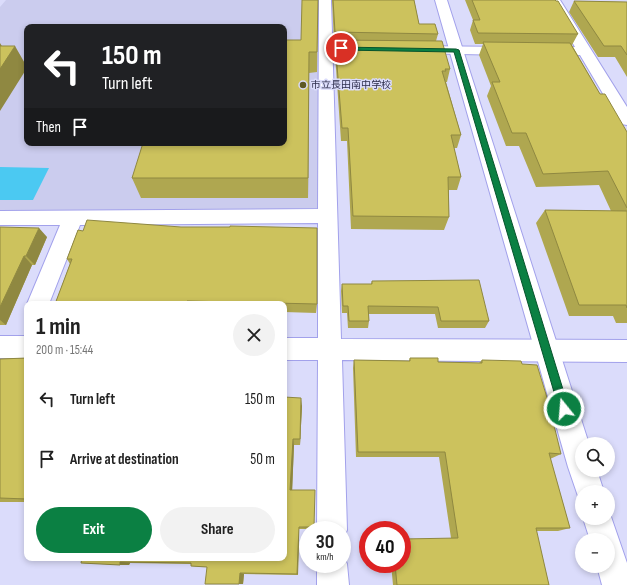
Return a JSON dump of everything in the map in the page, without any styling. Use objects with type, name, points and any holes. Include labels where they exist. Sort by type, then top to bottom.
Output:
[{"type":"street","points":[[325,0],[334,48],[327,216],[332,521]]},
{"type":"street","points":[[440,0],[575,446]]},
{"type":"street","points":[[554,0],[584,52],[625,115]]},
{"type":"street","points":[[404,49],[584,52]]},
{"type":"street","points":[[0,218],[327,216]]},
{"type":"street","points":[[39,301],[73,218]]},
{"type":"street","points":[[287,349],[627,351]]},
{"type":"street","points":[[332,573],[333,585]]},
{"type":"street","points":[[614,573],[618,585]]},
{"type":"shaded area","name":"市立長田南中学校","points":[[6,0],[322,0],[321,212],[0,212],[0,7]]},
{"type":"water","points":[[0,167],[49,168],[33,200],[0,200]]},
{"type":"building","points":[[302,0],[318,0],[317,52],[309,52],[308,178],[132,178],[142,146],[287,146],[287,40],[301,40]]},
{"type":"building","points":[[333,0],[414,0],[419,24],[435,24],[438,34],[335,32]]},
{"type":"building","points":[[472,0],[555,0],[558,1],[578,34],[478,33],[473,20],[480,20]]},
{"type":"building","points":[[574,1],[627,2],[627,55],[621,46],[604,46]]},
{"type":"building","points":[[335,40],[442,41],[450,69],[445,69],[446,71],[442,71],[461,135],[451,135],[461,177],[448,177],[449,217],[353,216],[348,128],[342,128]]},
{"type":"building","points":[[483,42],[570,43],[600,94],[605,94],[627,132],[627,208],[608,171],[543,174],[526,133],[512,133],[492,82],[500,82]]},
{"type":"building","points":[[0,46],[15,46],[0,69]]},
{"type":"building","points":[[545,210],[627,211],[627,308],[626,305],[579,305]]},
{"type":"building","points":[[87,220],[181,227],[230,226],[317,228],[317,304],[287,303],[287,301],[56,301],[72,259],[67,259],[78,230],[83,231]]},
{"type":"building","points":[[0,227],[39,228],[0,307]]},
{"type":"building","points":[[479,280],[489,321],[441,321],[438,307],[368,306],[369,321],[349,321],[348,306],[343,306],[342,284],[372,284],[372,281]]},
{"type":"building","points":[[24,358],[24,499],[0,498],[0,359]]},
{"type":"building","points":[[410,358],[438,358],[438,362],[482,363],[482,360],[521,361],[522,364],[537,365],[548,401],[561,454],[549,453],[570,528],[536,528],[549,585],[397,585],[396,573],[411,573],[411,539],[458,538],[445,452],[358,452],[354,360],[410,361]]},
{"type":"building","points":[[287,397],[301,398],[300,439],[293,439],[290,490],[315,490],[314,521],[299,521],[297,574],[240,573],[239,584],[205,584],[207,567],[191,566],[191,563],[120,562],[120,565],[81,563],[81,561],[287,561]]},
{"type":"place","name":"市立長田南中学校","points":[[303,85]]},
{"type":"route","points":[[341,48],[456,50],[564,409]]}]
